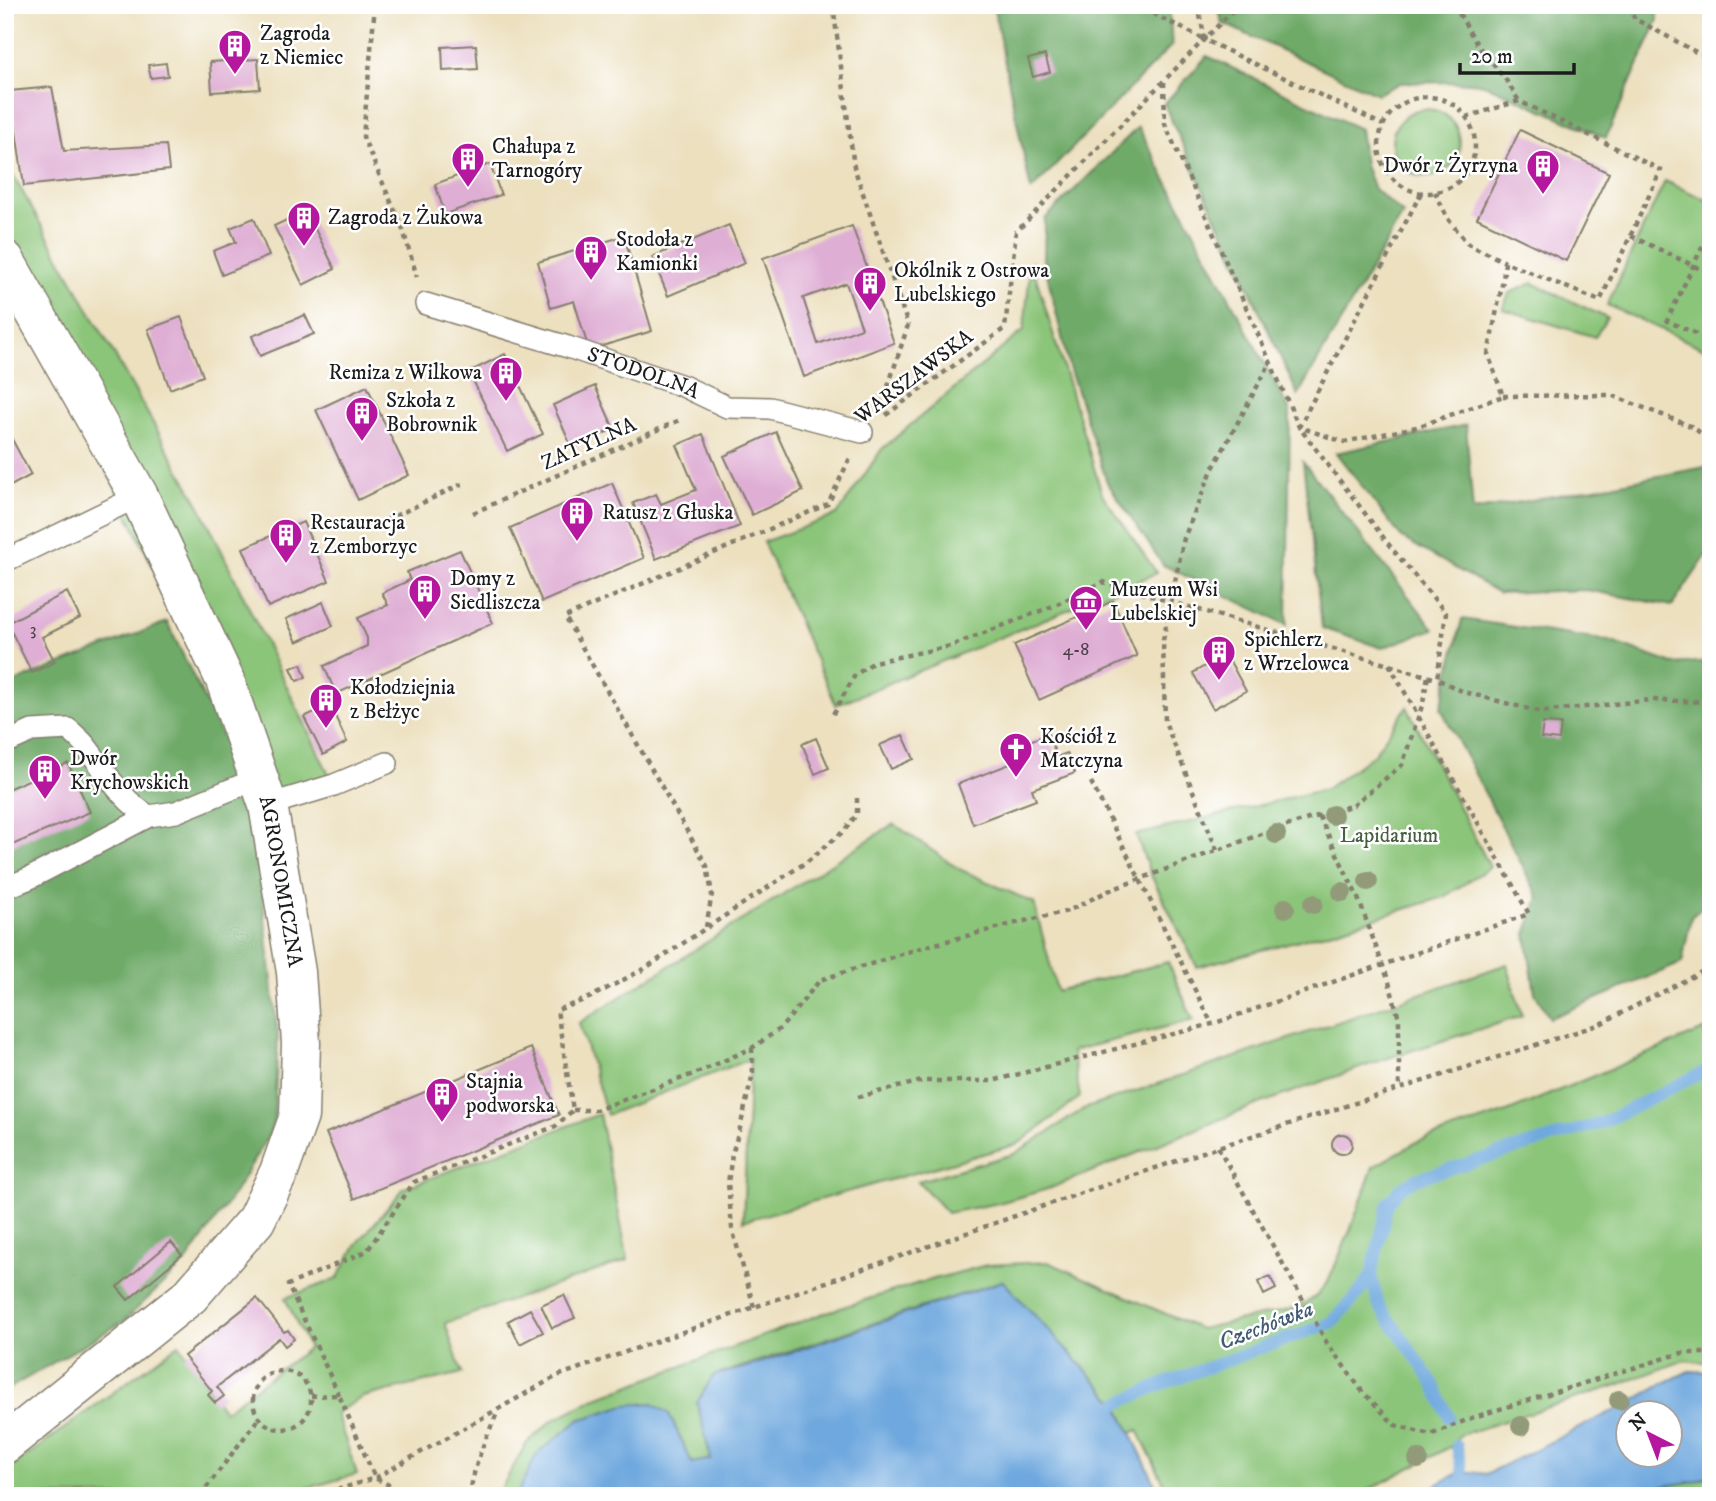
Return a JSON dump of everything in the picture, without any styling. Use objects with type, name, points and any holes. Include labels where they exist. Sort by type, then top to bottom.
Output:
[{"type":"street","name":"AGRONOMICZNA","points":[[5,260],[139,496],[225,680],[263,792],[296,972],[301,1043],[299,1116],[279,1172],[256,1220],[190,1296],[5,1444]]},
{"type":"lane","name":"STODOLNA","points":[[426,304],[683,386],[727,407],[770,408],[862,432]]},
{"type":"lane","points":[[5,561],[139,496]]},
{"type":"lane","points":[[5,743],[32,731],[68,729],[84,744],[110,780],[136,809],[149,816]]},
{"type":"lane","points":[[5,888],[149,816],[263,792],[334,785],[387,763]]},
{"type":"path","points":[[375,5],[363,137],[402,230],[426,304]]},
{"type":"path","points":[[834,5],[854,167],[908,325],[886,393],[862,432]]},
{"type":"path","points":[[1135,5],[1383,125]]},
{"type":"path","points":[[1198,5],[1205,40]]},
{"type":"path","name":"WARSZAWSKA","points":[[706,927],[712,894],[707,866],[565,617],[828,504],[862,432],[1004,328],[1016,233],[1238,5]]},
{"type":"path","points":[[1435,192],[1448,219],[1468,244],[1600,301],[1661,170],[1519,101],[1506,80],[1478,46],[1454,5]]},
{"type":"path","points":[[1628,5],[1635,19],[1686,47],[1711,57]]},
{"type":"path","points":[[1164,82],[1165,124],[1299,427],[1393,550],[1446,613],[1437,679]]},
{"type":"path","points":[[1415,98],[1444,99],[1466,117],[1473,131],[1475,147],[1471,163],[1463,177],[1451,187],[1421,193],[1407,189],[1394,181],[1384,169],[1379,155],[1378,139],[1383,125],[1391,113],[1415,98]]},
{"type":"path","points":[[1466,117],[1519,101]]},
{"type":"path","points":[[1299,427],[1421,193]]},
{"type":"path","points":[[1711,228],[1667,321],[1711,340]]},
{"type":"path","points":[[1631,236],[1711,274]]},
{"type":"path","points":[[1503,396],[1488,354],[1506,262]]},
{"type":"path","points":[[1217,850],[1165,722],[1163,640],[1184,538],[1212,470],[1270,362]]},
{"type":"path","points":[[1299,427],[1343,442],[1417,427],[1503,396],[1611,395],[1693,427],[1711,442]]},
{"type":"path","name":"ZATYLNA","points":[[473,513],[718,403]]},
{"type":"path","points":[[368,529],[461,485]]},
{"type":"path","points":[[833,713],[855,675],[874,662],[951,646],[1053,606],[1103,582],[1390,664],[1437,679],[1464,692],[1540,712],[1651,701],[1711,702]]},
{"type":"path","points":[[859,1097],[922,1081],[992,1081],[1212,1024],[1529,914],[1390,664]]},
{"type":"path","points":[[411,1496],[374,1478],[288,1285],[367,1251],[414,1182],[556,1126],[573,1110],[596,1110],[699,1072],[752,1048],[781,1028],[820,980],[924,947],[1068,911],[1108,891],[1217,850],[1353,805],[1402,765],[1429,676]]},
{"type":"path","points":[[1091,782],[1212,1024]]},
{"type":"path","points":[[573,1110],[556,1010],[589,998],[644,969],[805,863],[844,831],[857,814],[857,794]]},
{"type":"path","points":[[1319,816],[1358,898],[1383,965],[1399,1019],[1399,1090]]},
{"type":"path","points":[[318,1496],[374,1478],[557,1376],[1218,1147],[1598,1025],[1711,967]]},
{"type":"path","points":[[752,1048],[753,1073],[732,1154],[728,1183],[732,1227],[754,1307]]},
{"type":"path","points":[[1218,1147],[1327,1343],[1362,1391],[1395,1425],[1430,1435],[1474,1416],[1682,1353],[1711,1353]]},
{"type":"path","points":[[284,1371],[304,1381],[311,1396],[311,1406],[307,1416],[295,1426],[276,1428],[259,1418],[254,1405],[254,1395],[261,1381],[269,1375],[284,1371]]},
{"type":"path","points":[[311,1396],[339,1395]]},
{"type":"path","points":[[470,1496],[472,1480],[485,1440],[499,1409]]},
{"type":"path","points":[[200,1496],[259,1418]]},
{"type":"green space","points":[[993,5],[1169,5],[1172,45],[1031,191]]},
{"type":"green space","points":[[1218,5],[1657,5],[1658,20],[1606,138],[1484,84],[1400,83],[1377,94],[1222,23]]},
{"type":"green space","points":[[1207,56],[1360,129],[1365,165],[1374,189],[1403,214],[1298,395],[1164,104]]},
{"type":"green space","points":[[1426,109],[1439,112],[1450,119],[1457,130],[1460,143],[1457,156],[1450,167],[1439,174],[1426,177],[1413,174],[1402,167],[1395,156],[1392,143],[1395,130],[1402,119],[1413,112]]},
{"type":"green space","points":[[1138,127],[1290,411],[1287,625],[1163,565],[1107,482],[1069,367],[1044,261],[1045,219]]},
{"type":"green space","points":[[5,161],[201,508],[334,785],[268,805],[5,260]]},
{"type":"green space","points":[[1665,181],[1711,202],[1711,352],[1607,305]]},
{"type":"green space","points":[[1031,261],[1102,494],[1157,573],[836,705],[763,542],[837,515],[882,449],[1024,330]]},
{"type":"green space","points":[[1533,283],[1607,318],[1595,337],[1503,309],[1509,293]]},
{"type":"green space","points":[[1466,425],[1473,511],[1711,466],[1711,549],[1672,606],[1586,590],[1499,593],[1402,538],[1336,453]]},
{"type":"green space","points":[[1303,462],[1434,629],[1382,648],[1322,628]]},
{"type":"green space","points":[[1462,619],[1609,641],[1673,664],[1711,661],[1711,900],[1691,917],[1682,963],[1550,1018],[1535,993],[1526,934],[1539,898],[1441,708]]},
{"type":"green space","points":[[167,622],[252,798],[278,1038],[274,1119],[269,1135],[233,1195],[186,1262],[124,1321],[5,1391],[5,686]]},
{"type":"green space","name":"Lapidarium","points":[[1407,707],[1490,867],[1444,897],[1333,931],[1197,967],[1150,873],[1136,835],[1326,789],[1373,755]]},
{"type":"green space","points":[[894,824],[959,869],[1034,903],[1057,991],[1168,962],[1193,1020],[1072,1051],[1080,1097],[1018,1144],[743,1221],[750,1059],[607,1115],[579,1023]]},
{"type":"green space","points":[[1507,964],[1522,1016],[1385,1059],[1256,1105],[1051,1188],[999,1203],[947,1213],[918,1181],[1014,1154],[1084,1109]]},
{"type":"green space","points":[[1711,1027],[1711,1363],[1685,1360],[1615,1386],[1460,1435],[1452,1446],[1357,1496],[1170,1496],[1138,1430],[1131,1433],[1117,1403],[1002,1281],[713,1376],[697,1403],[712,1459],[692,1464],[669,1414],[517,1491],[516,1496],[497,1496],[526,1444],[553,1420],[594,1399],[827,1312],[987,1265],[1048,1262],[1200,1329],[1297,1308],[1316,1296],[1328,1282],[1373,1167],[1417,1142],[1507,1112]]},
{"type":"green space","points":[[599,1114],[628,1260],[445,1323],[462,1373],[363,1397],[336,1413],[357,1474],[280,1496],[5,1496],[5,1472],[179,1344],[224,1411],[309,1348],[285,1298],[337,1279],[357,1244],[404,1188]]},
{"type":"green space","points":[[1711,1475],[1711,1486],[1666,1492],[1657,1496],[1622,1496],[1628,1492],[1696,1481]]},
{"type":"water","points":[[1003,1281],[1117,1404],[1161,1496],[516,1496],[537,1454],[579,1420],[625,1405],[652,1403],[669,1414],[692,1463],[711,1459],[697,1403],[713,1376]]},
{"type":"water","points":[[1689,1371],[1711,1372],[1711,1475],[1696,1481],[1628,1492],[1622,1496],[1416,1496],[1462,1471],[1486,1474],[1614,1410],[1614,1470],[1684,1470],[1684,1400],[1634,1400]]},
{"type":"building","points":[[476,45],[478,69],[443,71],[442,47]]},
{"type":"building","points":[[1045,55],[1050,72],[1033,77],[1028,59]]},
{"type":"building","name":"Zagroda z Niemiec","points":[[258,59],[260,89],[212,92],[210,62]]},
{"type":"building","points":[[166,63],[168,76],[151,78],[148,65]]},
{"type":"building","points":[[52,87],[64,151],[166,145],[169,170],[24,186],[10,91]]},
{"type":"building","name":"Dwór z Żyrzyna","points":[[1520,130],[1609,173],[1566,261],[1477,218]]},
{"type":"building","name":"Chałupa z Tarnogóry","points":[[490,164],[501,195],[445,214],[435,184]]},
{"type":"building","name":"Zagroda z Żukowa","points":[[306,211],[335,269],[303,285],[274,226]]},
{"type":"building","points":[[254,218],[269,256],[222,275],[213,251],[236,242],[230,228]]},
{"type":"building","points":[[729,225],[745,263],[668,296],[652,257]]},
{"type":"building","name":"Okólnik z Ostrowa Lubelskiego","points":[[852,226],[894,343],[804,377],[763,258]],"holes":[[[846,283],[862,328],[818,344],[803,298]]]},
{"type":"building","name":"Stodoła z Kamionki","points":[[624,236],[652,331],[589,350],[574,301],[551,308],[538,262]]},
{"type":"building","points":[[305,315],[314,334],[260,356],[252,336]]},
{"type":"building","points":[[181,317],[203,376],[170,389],[148,329]]},
{"type":"building","name":"Remiza z Wilkowa","points":[[505,354],[543,434],[507,451],[469,372]]},
{"type":"building","name":"Szkoła z Bobrownik","points":[[367,386],[409,475],[358,500],[316,410]]},
{"type":"building","points":[[595,386],[614,429],[572,448],[553,405]]},
{"type":"building","points":[[5,426],[31,475],[5,489]]},
{"type":"building","points":[[776,432],[803,491],[752,515],[724,456]]},
{"type":"building","points":[[703,434],[740,526],[656,559],[633,503],[656,494],[661,504],[696,490],[677,445]]},
{"type":"building","name":"Ratusz z Głuska","points":[[612,483],[644,558],[542,602],[510,528]]},
{"type":"building","name":"Restauracja z Zemborzyc","points":[[303,522],[329,581],[268,607],[243,548]]},
{"type":"building","name":"Domy z Siedliszcza","points":[[460,550],[493,623],[336,694],[324,666],[367,646],[367,638],[358,618],[388,605],[382,593],[410,580],[407,572]]},
{"type":"building","points":[[67,592],[80,618],[42,637],[55,662],[32,673],[7,623]]},
{"type":"building","points":[[1113,601],[1137,656],[1039,700],[1014,645]]},
{"type":"building","points":[[323,602],[333,626],[297,642],[286,619]]},
{"type":"building","name":"Spichlerz z Wrzelowca","points":[[1226,654],[1246,691],[1213,709],[1193,673]]},
{"type":"building","points":[[301,664],[306,677],[297,681],[291,668]]},
{"type":"building","name":"Kołodziejnia z Bełżyc","points":[[330,705],[347,742],[323,755],[304,717]]},
{"type":"building","points":[[1543,723],[1561,724],[1559,740],[1541,738]]},
{"type":"building","name":"Kościół z Matczyna","points":[[1048,734],[1057,757],[1067,753],[1075,773],[1032,789],[1036,800],[973,824],[958,784],[1018,761],[1013,747]]},
{"type":"building","points":[[903,735],[914,759],[891,769],[880,745]]},
{"type":"building","points":[[816,738],[829,768],[815,774],[802,744]]},
{"type":"building","name":"Dwór Krychowskich","points":[[68,763],[90,812],[5,848],[5,790]]},
{"type":"building","name":"Stajnia podworska","points":[[531,1048],[559,1115],[354,1199],[326,1133]]},
{"type":"building","points":[[1338,1134],[1346,1134],[1352,1144],[1346,1154],[1338,1154],[1332,1148],[1332,1140]]},
{"type":"building","points":[[171,1242],[182,1255],[128,1300],[117,1287]]},
{"type":"building","points":[[1270,1276],[1276,1289],[1264,1295],[1258,1282]]},
{"type":"building","points":[[564,1295],[575,1318],[552,1328],[541,1305]]},
{"type":"building","points":[[257,1298],[284,1332],[288,1330],[294,1339],[285,1346],[279,1338],[217,1387],[224,1396],[215,1403],[208,1395],[212,1391],[184,1356]]},
{"type":"building","points":[[530,1309],[543,1332],[520,1344],[508,1321]]},
{"type":"waterway","name":"Czechówka","points":[[1106,1414],[1117,1404],[1162,1384],[1331,1323],[1371,1276],[1388,1203],[1401,1188],[1416,1179],[1604,1122],[1711,1068]]},
{"type":"waterway","points":[[1371,1276],[1379,1306],[1433,1383],[1449,1417]]},
{"type":"waterway","points":[[1457,1446],[1462,1471]]},
{"type":"place","name":"Zagroda z Niemiec","points":[[235,76]]},
{"type":"place","name":"Chałupa z Tarnogóry","points":[[468,189]]},
{"type":"place","name":"Dwór z Żyrzyna","points":[[1543,196]]},
{"type":"place","name":"Zagroda z Żukowa","points":[[304,248]]},
{"type":"place","name":"Stodoła z Kamionki","points":[[591,282]]},
{"type":"place","name":"Okólnik z Ostrowa Lubelskiego","points":[[870,313]]},
{"type":"place","name":"Remiza z Wilkowa","points":[[506,403]]},
{"type":"place","name":"Szkoła z Bobrownik","points":[[362,443]]},
{"type":"place","name":"Ratusz z Głuska","points":[[577,543]]},
{"type":"place","name":"Restauracja z Zemborzyc","points":[[286,565]]},
{"type":"place","name":"Domy z Siedliszcza","points":[[425,621]]},
{"type":"place","name":"Muzeum Wsi Lubelskiej","points":[[1086,632]]},
{"type":"place","name":"Spichlerz z Wrzelowca","points":[[1219,682]]},
{"type":"place","name":"Kołodziejnia z Bełżyc","points":[[326,730]]},
{"type":"place","name":"Kościół z Matczyna","points":[[1016,779]]},
{"type":"place","name":"Dwór Krychowskich","points":[[45,801]]},
{"type":"place","name":"Stajnia podworska","points":[[442,1124]]}]
